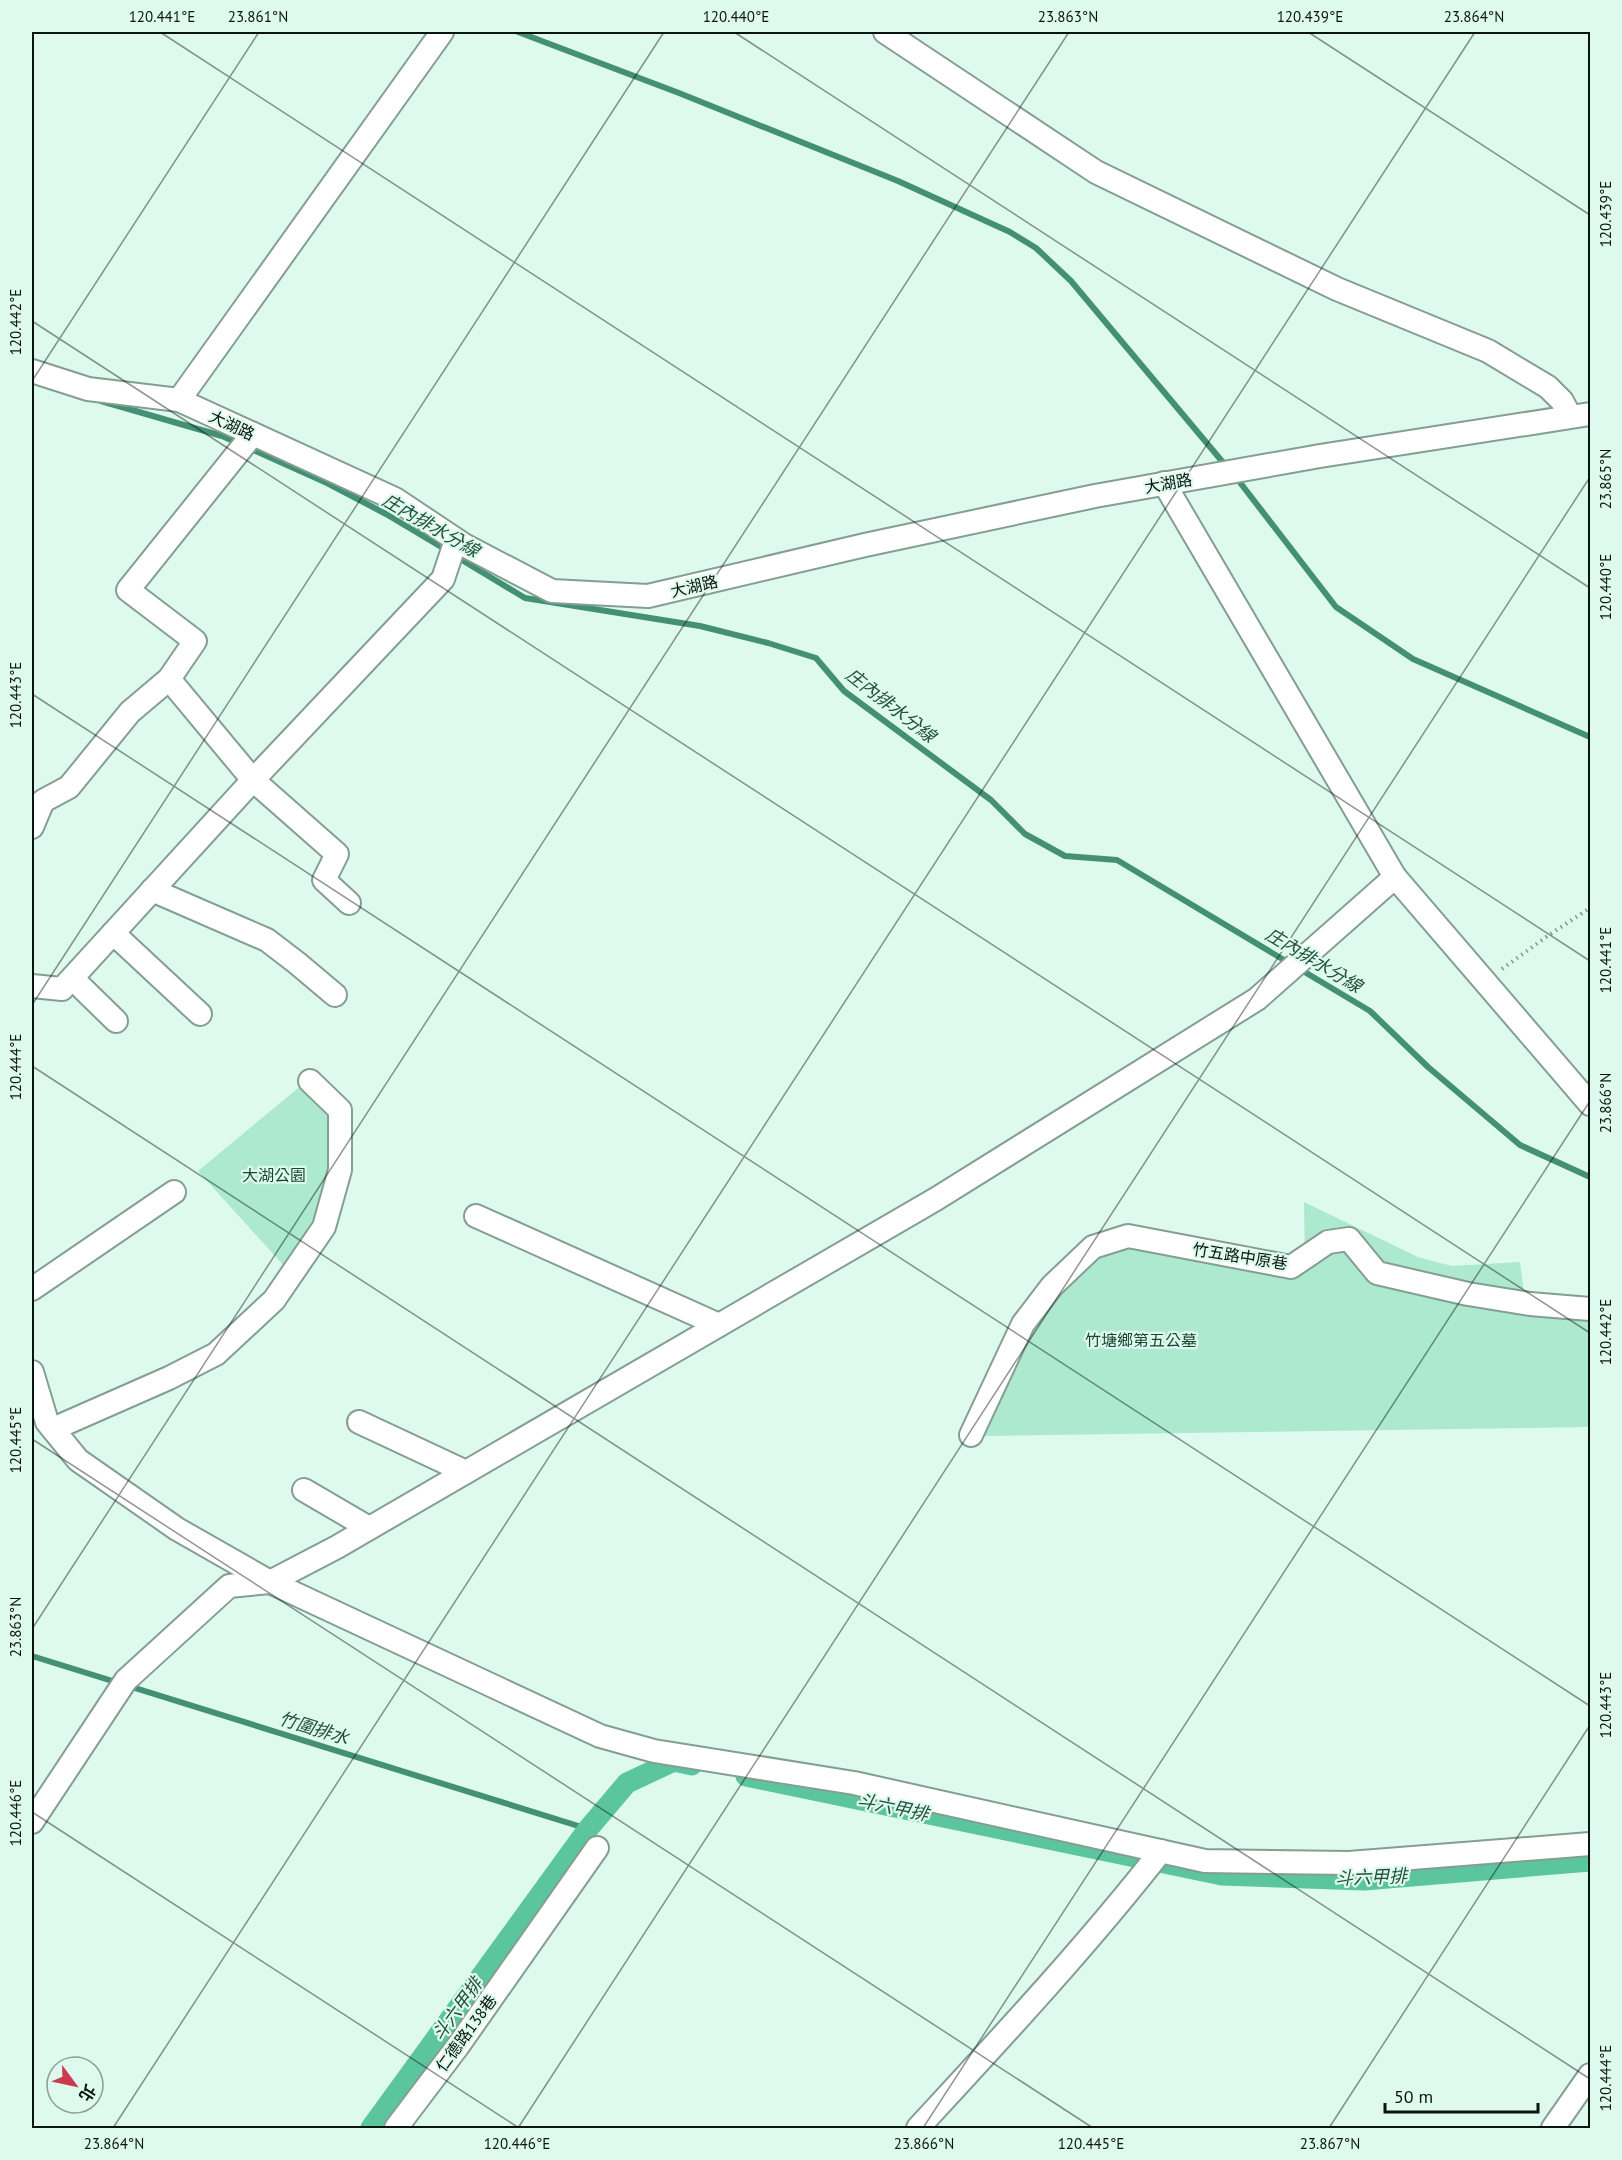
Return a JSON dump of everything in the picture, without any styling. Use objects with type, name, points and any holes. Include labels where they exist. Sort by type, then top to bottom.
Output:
[{"type":"street","points":[[179,400],[442,32]]},
{"type":"street","name":"大湖路","points":[[885,32],[1096,172],[1337,289],[1488,351],[1548,387],[1580,415]]},
{"type":"street","name":"大湖路","points":[[32,371],[88,389],[179,400],[395,500],[456,540],[552,591],[648,596],[865,545],[1095,496],[1320,456],[1580,415]]},
{"type":"street","points":[[32,827],[43,801],[69,787],[130,712],[169,679],[195,641],[128,590],[254,434]]},
{"type":"street","points":[[1164,483],[1395,877],[1590,1104]]},
{"type":"street","points":[[32,986],[62,989],[73,979],[253,780],[443,579],[456,540]]},
{"type":"street","points":[[169,679],[253,780],[337,854],[324,880],[349,903]]},
{"type":"street","points":[[32,1822],[126,1680],[229,1586],[270,1582],[369,1528],[936,1199],[1257,999],[1395,877]]},
{"type":"street","points":[[152,890],[267,940],[335,995]]},
{"type":"street","points":[[113,933],[200,1014]]},
{"type":"street","points":[[73,979],[116,1021]]},
{"type":"street","points":[[53,1429],[170,1378],[216,1354],[274,1300],[324,1227],[340,1170],[340,1110],[310,1081]]},
{"type":"street","points":[[32,1289],[174,1192]]},
{"type":"street","points":[[476,1216],[718,1325]]},
{"type":"street","name":"竹五路中原巷","points":[[971,1435],[1023,1324],[1046,1293],[1093,1247],[1128,1236],[1291,1267],[1328,1242],[1349,1239],[1377,1273],[1509,1301],[1590,1309]]},
{"type":"street","points":[[32,1372],[47,1422],[78,1460],[177,1530],[270,1582],[600,1736],[654,1751],[854,1783],[1205,1861],[1349,1863],[1590,1844]]},
{"type":"street","points":[[358,1422],[466,1472]]},
{"type":"street","points":[[304,1490],[369,1528]]},
{"type":"street","name":"仁德路138巷","points":[[396,2128],[458,2046],[597,1848]]},
{"type":"street","points":[[918,2128],[1011,2028],[1121,1903],[1161,1851]]},
{"type":"street","points":[[1553,2128],[1590,2075]]},
{"type":"path","points":[[1485,982],[1590,908]]},
{"type":"green space","name":"大湖公園","points":[[303,1084],[332,1114],[330,1175],[312,1228],[285,1267],[198,1171]]},
{"type":"green space","name":"竹塘鄉第五公墓","points":[[1304,1202],[1418,1257],[1452,1266],[1520,1262],[1526,1309],[1590,1315],[1590,1427],[980,1436],[1021,1341],[1081,1262],[1131,1243],[1305,1268]]},
{"type":"waterway","points":[[518,32],[679,93],[898,181],[1010,232],[1036,248],[1071,281],[1226,466]]},
{"type":"waterway","name":"庄內排水分線","points":[[101,401],[222,436],[327,483],[386,514],[448,551]]},
{"type":"waterway","points":[[1235,476],[1336,607],[1413,659],[1590,737]]},
{"type":"waterway","name":"庄內排水分線","points":[[457,557],[525,598],[700,626],[816,658],[844,691],[991,800],[1025,834],[1065,856],[1117,860],[1289,963]]},
{"type":"waterway","name":"庄內排水分線","points":[[1298,968],[1370,1011],[1428,1067],[1520,1145],[1590,1177]]},
{"type":"waterway","name":"竹圍排水","points":[[32,1656],[588,1829]]},
{"type":"waterway","name":"斗六甲排","points":[[371,2128],[588,1829],[627,1783],[674,1761],[692,1765]]},
{"type":"waterway","name":"斗六甲排","points":[[746,1776],[1222,1875],[1364,1880],[1590,1861]]}]
